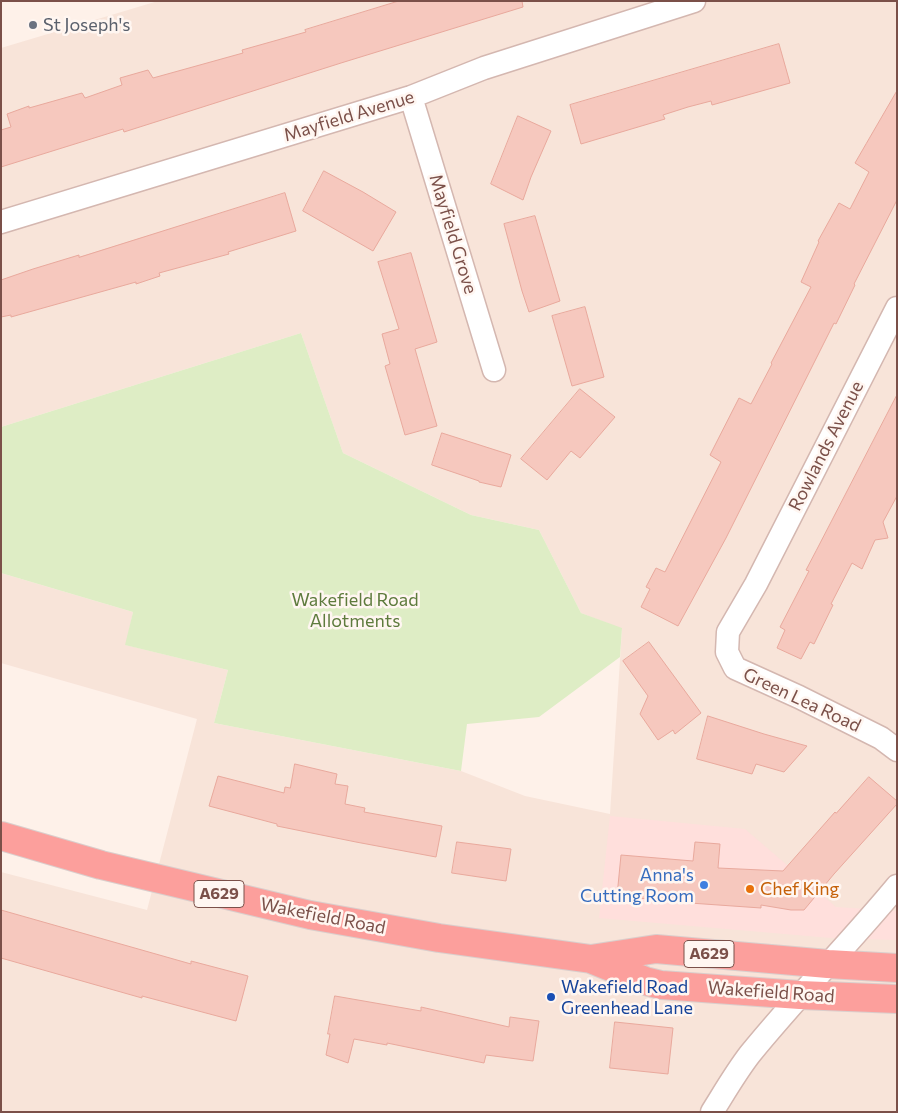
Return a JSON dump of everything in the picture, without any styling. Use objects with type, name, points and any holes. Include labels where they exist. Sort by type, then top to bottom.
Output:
[{"type":"highway","name":"Wakefield Road","points":[[1,836],[101,865],[310,915],[439,938],[591,959],[645,981],[661,984],[800,995],[897,999]]},
{"type":"highway","name":"Wakefield Road","points":[[591,959],[656,949],[897,968]]},
{"type":"street","name":"Mayfield Avenue","points":[[1,222],[412,97],[484,68],[694,1]]},
{"type":"street","name":"Mayfield Grove","points":[[412,97],[494,370]]},
{"type":"street","name":"Rowlands Avenue","points":[[756,584],[897,308]]},
{"type":"street","name":"Green Lea Road","points":[[756,584],[728,632],[727,652],[735,668],[799,697],[881,738],[897,750]]},
{"type":"street","points":[[712,1112],[749,1056],[800,995],[897,886]]},
{"type":"shaded area","points":[[158,1],[897,1],[897,1112],[1,1112],[1,872],[147,910],[197,719],[1,663],[1,573],[133,612],[126,645],[228,670],[214,723],[461,771],[525,796],[610,814],[622,629],[581,613],[539,530],[471,515],[343,453],[301,333],[1,427],[1,48]]},
{"type":"shaded area","points":[[610,816],[745,829],[836,907],[897,911],[897,940],[831,938],[599,918]]},
{"type":"green space","name":"Wakefield Road Allotments","points":[[301,333],[343,453],[471,515],[539,530],[581,613],[622,628],[620,657],[539,717],[467,724],[461,771],[214,723],[228,670],[125,645],[133,612],[1,573],[1,427]]},
{"type":"building","points":[[399,1],[522,1],[523,7],[124,132],[123,129],[1,167],[1,130],[11,127],[7,114],[29,106],[29,108],[82,93],[85,98],[122,85],[120,78],[148,70],[153,78],[243,53],[242,50],[306,32],[305,30]]},
{"type":"building","points":[[779,44],[790,83],[712,105],[711,101],[688,107],[663,115],[665,119],[581,144],[570,105]]},
{"type":"building","points":[[897,91],[897,200],[854,284],[836,324],[834,323],[726,538],[678,626],[641,607],[650,589],[646,587],[656,568],[665,572],[721,462],[710,455],[739,398],[751,404],[811,287],[801,282],[818,241],[839,203],[850,209],[869,172],[855,163]]},
{"type":"building","points":[[518,116],[551,131],[523,200],[491,184]]},
{"type":"building","points":[[324,171],[396,212],[373,251],[303,211]]},
{"type":"building","points":[[285,193],[296,231],[228,252],[229,254],[159,273],[160,276],[136,284],[136,282],[11,317],[11,315],[1,317],[1,280]]},
{"type":"building","points":[[535,216],[560,301],[529,312],[504,224]]},
{"type":"building","points":[[411,253],[437,342],[415,349],[437,426],[405,435],[385,366],[390,364],[382,334],[399,329],[378,262]]},
{"type":"building","points":[[585,307],[604,377],[572,386],[552,316]]},
{"type":"building","points":[[580,389],[615,417],[580,458],[571,451],[547,480],[521,459]]},
{"type":"building","points":[[897,395],[897,496],[883,522],[888,538],[875,540],[862,569],[852,563],[831,604],[833,605],[814,644],[810,642],[801,659],[777,648],[785,630],[780,627],[809,571],[806,570]]},
{"type":"building","points":[[442,433],[511,455],[501,487],[479,482],[432,465]]},
{"type":"building","points":[[649,642],[701,713],[675,734],[673,730],[658,740],[640,714],[648,696],[623,661]]},
{"type":"building","points":[[708,716],[807,746],[784,772],[756,764],[752,774],[697,759]]},
{"type":"building","points":[[295,764],[337,774],[335,784],[348,786],[345,804],[365,808],[364,812],[442,826],[436,857],[277,826],[277,824],[209,806],[218,776],[284,793],[285,787],[290,788]]},
{"type":"building","points":[[869,777],[897,801],[897,804],[804,910],[791,910],[761,905],[761,908],[617,896],[621,855],[693,861],[695,842],[720,844],[718,868],[783,871]]},
{"type":"building","points":[[457,842],[511,849],[506,881],[452,873]]},
{"type":"building","points":[[1,910],[191,964],[191,961],[248,976],[236,1021],[142,996],[142,998],[1,958]]},
{"type":"building","points":[[335,996],[421,1011],[421,1007],[509,1027],[510,1017],[539,1021],[533,1061],[486,1055],[484,1063],[387,1043],[387,1045],[354,1039],[348,1063],[326,1055]]},
{"type":"building","points":[[615,1022],[673,1028],[668,1074],[610,1068]]},
{"type":"place","name":"St Joseph's","points":[[33,25]]},
{"type":"place","name":"Anna's Cutting Room","points":[[704,885]]},
{"type":"place","name":"Chef King","points":[[750,889]]},
{"type":"place","name":"Wakefield Road Greenhead Lane","points":[[551,997]]}]
